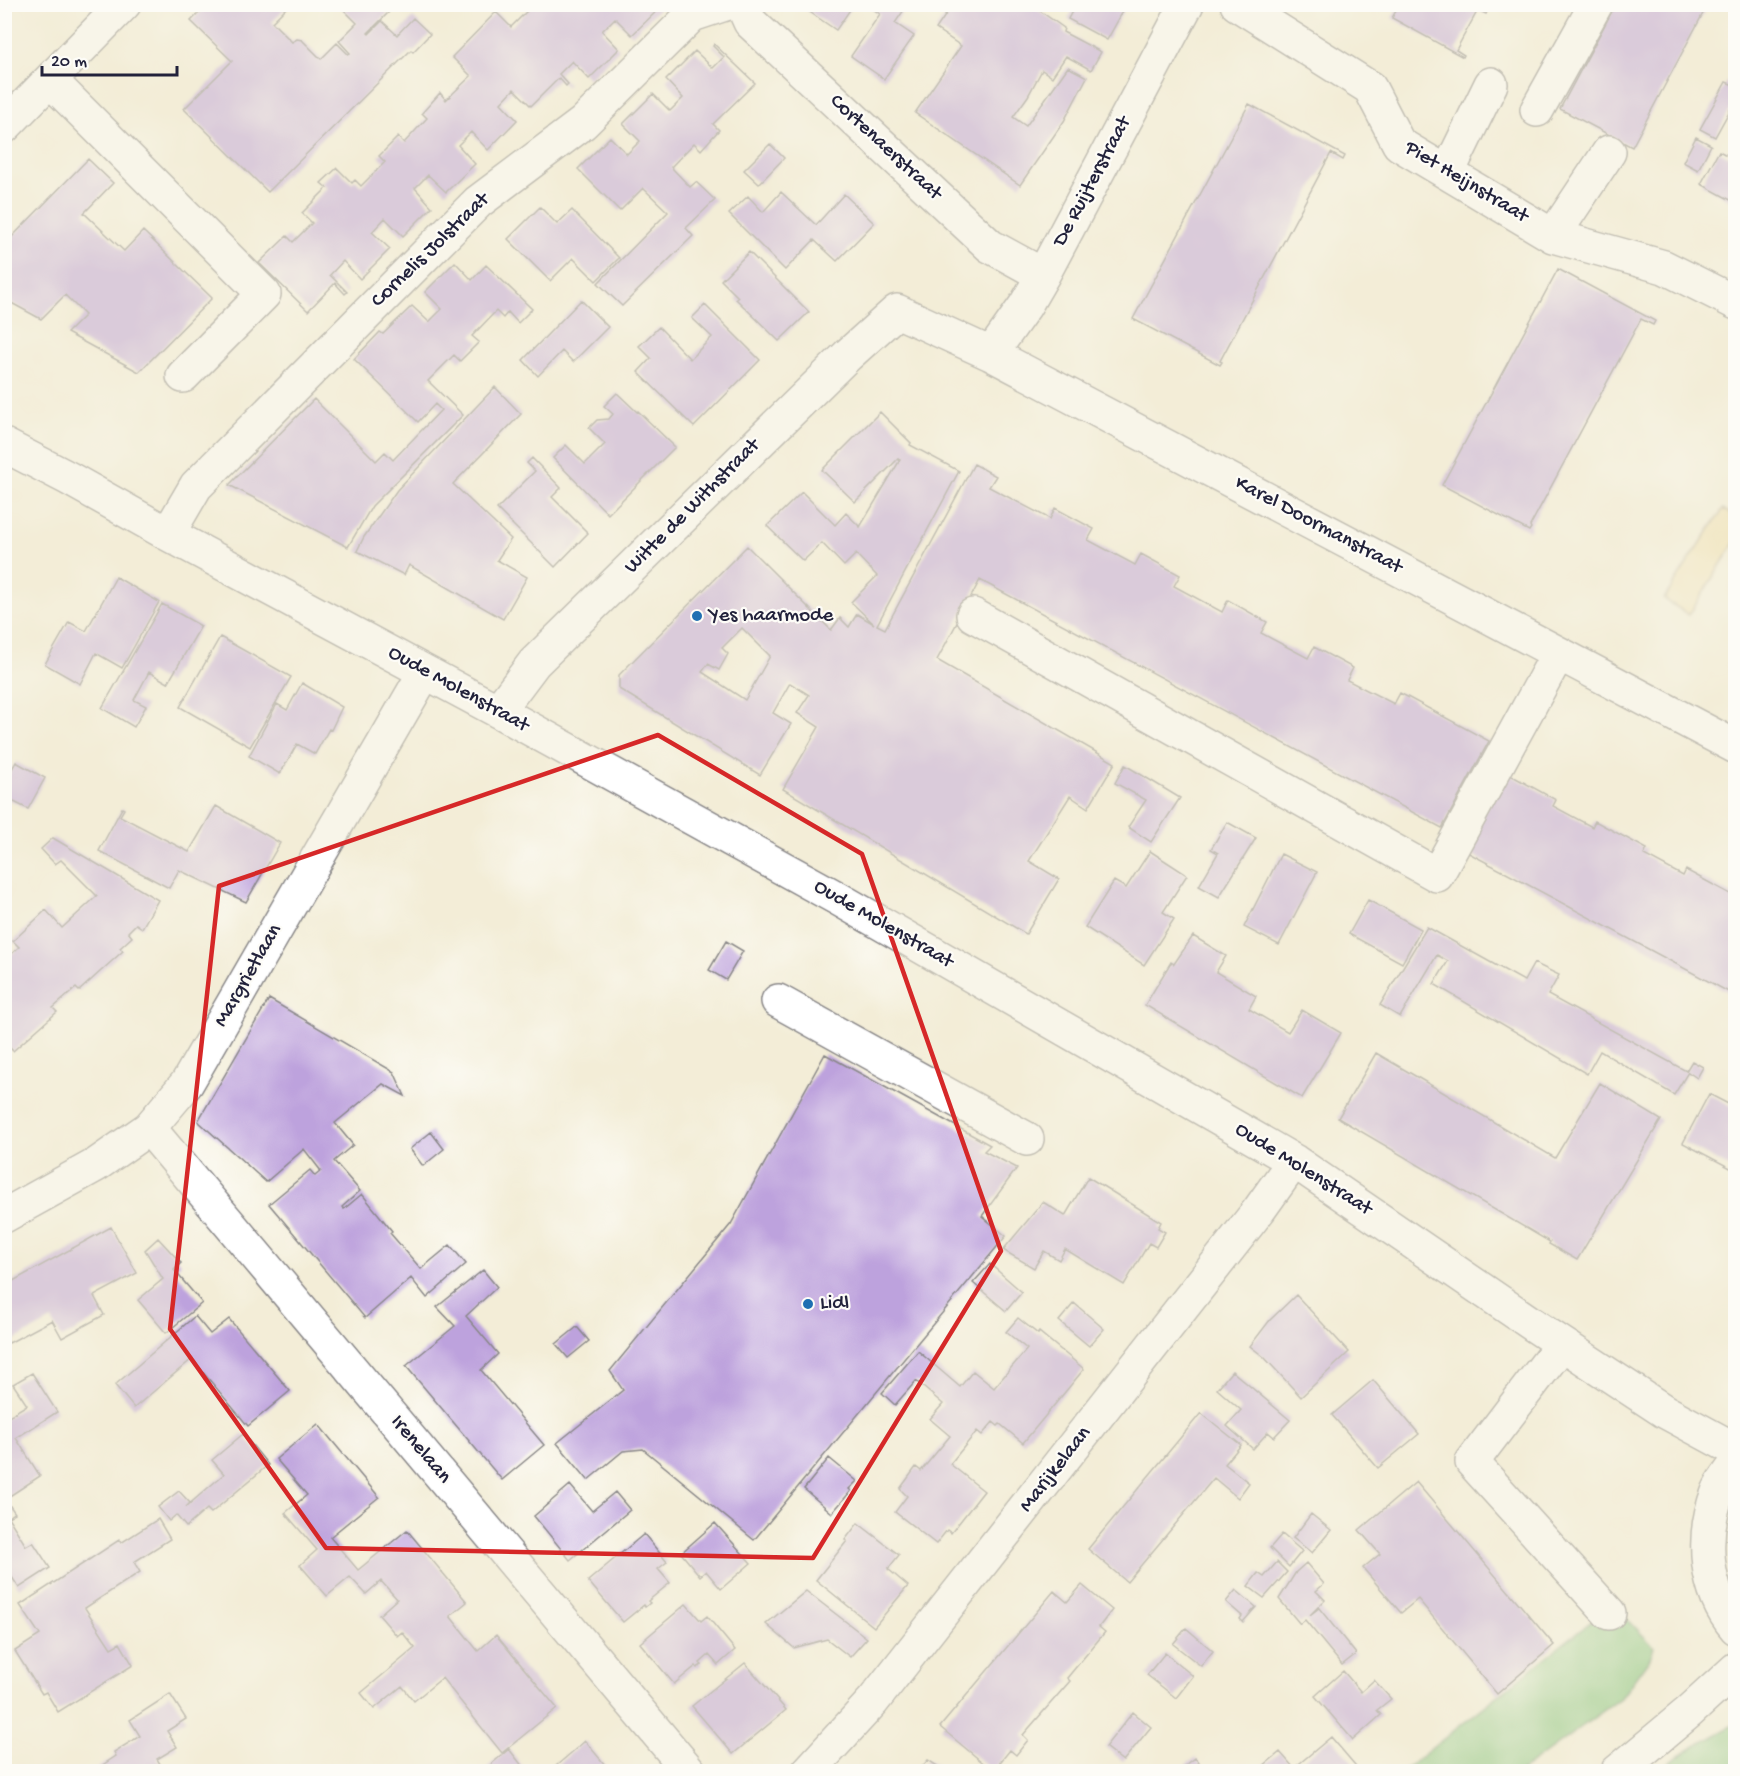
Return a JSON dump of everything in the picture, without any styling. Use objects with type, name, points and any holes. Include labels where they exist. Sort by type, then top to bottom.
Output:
[{"type":"street","points":[[4,128],[124,4]]},
{"type":"street","name":"Cornelis Jolstraat","points":[[168,534],[196,486],[478,202],[583,123],[692,15],[725,4]]},
{"type":"street","name":"Cortenaerstraat","points":[[741,4],[750,22],[990,246],[1043,275]]},
{"type":"street","name":"De Ruijterstraat","points":[[991,354],[1025,306],[1043,275],[1187,4]]},
{"type":"street","name":"Piet Heijnstraat","points":[[1237,4],[1370,88],[1399,144],[1552,236],[1664,267],[1736,303]]},
{"type":"street","points":[[1537,110],[1596,4]]},
{"type":"street","points":[[51,81],[264,294],[183,376]]},
{"type":"street","points":[[1448,172],[1491,84]]},
{"type":"street","points":[[1552,236],[1609,152]]},
{"type":"street","name":"Karel Doormanstraat","points":[[897,311],[991,354],[1736,747]]},
{"type":"street","name":"Witte de Withstraat","points":[[498,711],[534,663],[839,363],[897,311]]},
{"type":"street","name":"Oude Molenstraat","points":[[4,445],[498,711],[837,898],[1294,1161],[1664,1411],[1736,1450]]},
{"type":"street","points":[[973,615],[1437,875],[1558,654]]},
{"type":"street","name":"Margrietlaan","points":[[4,1216],[96,1165],[149,1128],[187,1083],[425,672]]},
{"type":"street","points":[[778,1001],[1027,1139]]},
{"type":"street","name":"Irenelaan","points":[[149,1128],[690,1772]]},
{"type":"street","name":"Marijkelaan","points":[[808,1772],[873,1701],[1252,1220],[1294,1161]]},
{"type":"street","points":[[1562,1344],[1472,1462],[1609,1613]]},
{"type":"street","points":[[1736,1464],[1718,1490],[1707,1532],[1710,1577],[1727,1617],[1736,1628]]},
{"type":"street","points":[[1617,1772],[1736,1669]]},
{"type":"highlighted area","points":[[658,735],[862,854],[1001,1251],[813,1558],[326,1548],[170,1329],[219,886]]},
{"type":"green space","points":[[1613,1604],[1654,1647],[1650,1658],[1621,1698],[1521,1771],[1402,1772]]},
{"type":"green space","points":[[1735,1724],[1735,1763],[1725,1771],[1656,1771],[1685,1752]]},
{"type":"sand","points":[[1723,509],[1735,517],[1735,542],[1689,615],[1664,599]]},
{"type":"building","points":[[208,4],[290,4],[272,22],[292,42],[297,39],[302,40],[321,59],[337,43],[348,54],[350,53],[339,41],[357,23],[338,4],[391,4],[394,7],[369,34],[382,21],[397,35],[413,18],[430,34],[413,52],[411,50],[268,192],[184,109],[232,61],[191,21]]},
{"type":"building","points":[[534,4],[662,6],[632,35],[615,18],[602,31],[619,49],[589,79],[572,61],[559,74],[568,84],[566,86],[559,78],[531,106],[514,89],[501,103],[517,120],[488,150],[471,132],[458,145],[475,164],[446,192],[428,175],[415,188],[432,207],[403,236],[385,218],[372,232],[390,249],[360,279],[343,261],[330,275],[347,292],[345,294],[335,283],[308,311],[259,263],[287,236],[293,242],[312,223],[302,213],[327,188],[321,183],[337,168],[352,183],[355,180],[361,186],[385,162],[379,156],[398,137],[404,143],[427,118],[422,113],[440,93],[446,100],[471,76],[452,57],[496,12],[511,27]]},
{"type":"building","points":[[798,4],[854,4],[836,30]]},
{"type":"building","points":[[871,4],[908,4],[895,23],[914,36],[884,79],[851,56],[880,14],[870,7]]},
{"type":"building","points":[[953,4],[1030,4],[1064,28],[1063,32],[1101,52],[1091,70],[1066,56],[1052,77],[1042,70],[1013,117],[1026,126],[1068,67],[1087,77],[1064,121],[1020,185],[915,113],[961,46],[936,29]]},
{"type":"building","points":[[1076,4],[1127,4],[1107,40],[1068,19]]},
{"type":"building","points":[[1400,4],[1447,6],[1491,4],[1486,14],[1478,10],[1456,50],[1464,55],[1463,57],[1392,18]]},
{"type":"building","points":[[1616,4],[1708,4],[1632,147],[1560,109]]},
{"type":"building","points":[[714,44],[755,83],[713,124],[719,130],[701,150],[694,143],[671,167],[690,187],[696,182],[715,200],[686,228],[693,236],[622,306],[598,283],[668,212],[643,188],[620,211],[578,169],[610,137],[627,154],[640,141],[623,124],[653,94],[670,111],[683,98],[666,80],[695,51],[713,68],[724,57],[713,46]]},
{"type":"building","points":[[1726,82],[1736,86],[1736,99],[1715,137],[1700,129]]},
{"type":"building","points":[[1249,104],[1345,156],[1343,160],[1331,153],[1220,361],[1222,362],[1220,365],[1133,319]]},
{"type":"building","points":[[1696,137],[1711,145],[1698,170],[1683,162]]},
{"type":"building","points":[[770,144],[784,158],[759,184],[744,170]]},
{"type":"building","points":[[1719,151],[1736,160],[1736,203],[1701,184]]},
{"type":"building","points":[[88,159],[113,183],[84,213],[124,251],[143,231],[212,298],[139,372],[67,333],[85,315],[65,295],[41,319],[4,299],[4,245]]},
{"type":"building","points":[[781,192],[816,225],[844,194],[874,223],[837,261],[814,240],[785,270],[729,214],[748,196],[763,212]]},
{"type":"building","points":[[540,207],[557,224],[572,210],[619,258],[596,281],[573,258],[550,281],[508,239]]},
{"type":"building","points":[[749,252],[809,312],[779,341],[736,299],[738,297],[721,280]]},
{"type":"building","points":[[455,262],[472,280],[486,265],[532,309],[518,323],[508,312],[503,318],[496,311],[472,336],[479,342],[460,361],[454,355],[428,381],[463,415],[372,506],[348,547],[229,485],[314,399],[376,461],[385,452],[393,460],[441,410],[435,404],[418,422],[354,359],[380,332],[383,334],[412,306],[429,322],[442,309],[425,292]]},
{"type":"building","points":[[1558,269],[1655,321],[1653,325],[1641,319],[1529,531],[1442,485]]},
{"type":"building","points":[[581,300],[608,327],[573,362],[562,351],[538,376],[523,360]]},
{"type":"building","points":[[705,305],[760,360],[694,427],[638,372],[651,358],[639,346],[659,327],[690,359],[712,337],[692,318]]},
{"type":"building","points":[[495,387],[521,414],[453,484],[511,539],[497,560],[527,577],[503,619],[409,565],[404,575],[357,551],[364,537],[397,490]]},
{"type":"building","points":[[617,393],[675,447],[608,514],[553,458],[566,445],[585,464],[605,444],[589,428],[597,420],[609,419],[613,414],[604,406]]},
{"type":"building","points":[[880,412],[911,443],[910,445],[959,471],[877,625],[885,629],[974,464],[996,476],[989,487],[1050,519],[1055,508],[1094,529],[1088,540],[1135,565],[1141,554],[1180,575],[1174,586],[1222,612],[1228,600],[1267,622],[1261,633],[1308,658],[1314,647],[1353,668],[1347,680],[1394,704],[1400,693],[1489,741],[1442,828],[980,580],[937,660],[1115,763],[1088,808],[1070,796],[1029,861],[1059,879],[1026,934],[783,789],[819,727],[797,713],[809,695],[790,683],[773,713],[791,724],[760,775],[619,689],[619,675],[747,546],[831,630],[840,618],[849,627],[857,614],[874,624],[851,602],[877,576],[856,554],[844,566],[822,543],[803,561],[767,526],[802,492],[835,525],[846,513],[860,527],[900,460],[898,459],[855,502],[822,470]],"holes":[[[742,628],[770,656],[745,700],[702,672],[708,664],[719,670],[728,654],[722,648]]]},
{"type":"building","points":[[532,458],[561,488],[552,497],[588,533],[555,567],[497,509],[535,471],[527,463]]},
{"type":"building","points":[[116,577],[159,602],[122,668],[96,653],[80,684],[45,664],[69,622],[86,631]]},
{"type":"building","points":[[162,604],[201,626],[168,683],[149,672],[134,700],[146,706],[134,727],[102,708]]},
{"type":"building","points":[[220,637],[291,677],[250,747],[180,707]]},
{"type":"building","points":[[302,683],[342,707],[331,730],[329,729],[315,754],[297,744],[280,774],[249,756],[277,704],[287,710]]},
{"type":"building","points":[[16,762],[45,778],[28,809],[4,797],[4,783]]},
{"type":"building","points":[[1125,765],[1180,798],[1151,842],[1128,827],[1146,800],[1115,783]]},
{"type":"building","points":[[1505,772],[1556,800],[1553,806],[1592,827],[1595,821],[1647,849],[1644,855],[1683,876],[1686,870],[1736,897],[1736,996],[1463,850]]},
{"type":"building","points":[[216,806],[280,843],[246,902],[179,870],[169,888],[99,851],[122,808],[124,809],[120,816],[189,852]]},
{"type":"building","points":[[1227,822],[1256,838],[1219,897],[1199,886],[1218,853],[1211,849]]},
{"type":"building","points":[[53,838],[158,900],[142,928],[136,924],[128,932],[132,937],[120,948],[123,951],[79,991],[76,988],[53,1008],[57,1012],[13,1051],[10,1048],[4,1053],[4,961],[19,947],[13,941],[46,910],[62,928],[97,896],[61,860],[55,864],[41,849]]},
{"type":"building","points":[[1150,851],[1187,875],[1163,912],[1174,919],[1144,965],[1085,927],[1114,881],[1126,888]]},
{"type":"building","points":[[1281,854],[1317,872],[1279,945],[1244,927]]},
{"type":"building","points":[[1368,900],[1421,929],[1402,963],[1349,934]]},
{"type":"building","points":[[1427,927],[1524,981],[1534,963],[1559,975],[1548,995],[1686,1071],[1692,1061],[1703,1067],[1697,1078],[1688,1072],[1674,1095],[1600,1051],[1587,1074],[1434,984],[1448,961],[1437,955],[1400,1017],[1380,1005]]},
{"type":"building","points":[[1193,936],[1226,956],[1216,972],[1256,996],[1249,1009],[1288,1032],[1302,1010],[1341,1033],[1302,1098],[1145,1005],[1171,962],[1174,964]]},
{"type":"building","points":[[726,941],[743,951],[726,980],[709,970]]},
{"type":"building","points":[[269,999],[394,1072],[405,1096],[383,1084],[335,1123],[353,1145],[334,1161],[360,1191],[342,1207],[344,1209],[362,1194],[392,1231],[390,1233],[421,1269],[450,1245],[466,1264],[427,1298],[411,1278],[365,1318],[269,1204],[310,1170],[315,1176],[321,1171],[304,1149],[266,1182],[198,1121]]},
{"type":"building","points":[[1376,1053],[1555,1158],[1600,1083],[1661,1120],[1577,1260],[1338,1118]]},
{"type":"building","name":"Lidl","points":[[825,1054],[990,1145],[984,1151],[1017,1168],[982,1216],[1006,1236],[754,1540],[643,1449],[623,1451],[588,1480],[557,1443],[623,1390],[610,1371],[731,1224]]},
{"type":"building","points":[[1709,1094],[1736,1108],[1736,1171],[1683,1143]]},
{"type":"building","points":[[431,1132],[444,1149],[423,1166],[410,1149]]},
{"type":"building","points":[[1088,1177],[1161,1222],[1158,1228],[1165,1232],[1156,1247],[1149,1243],[1124,1285],[1065,1249],[1059,1260],[1044,1251],[1034,1268],[1003,1250],[1043,1202],[1065,1216]]},
{"type":"building","points":[[111,1227],[137,1273],[94,1296],[104,1315],[62,1338],[52,1320],[9,1343],[4,1335],[4,1286]]},
{"type":"building","points":[[158,1238],[181,1263],[174,1270],[202,1303],[166,1333],[138,1300],[163,1279],[145,1250]]},
{"type":"building","points":[[990,1264],[1022,1292],[1006,1311],[973,1283]]},
{"type":"building","points":[[483,1270],[497,1287],[466,1316],[498,1354],[481,1370],[544,1445],[502,1480],[406,1366],[455,1326],[437,1307]]},
{"type":"building","points":[[1296,1295],[1349,1352],[1301,1397],[1264,1357],[1250,1346],[1270,1320]]},
{"type":"building","points":[[1074,1303],[1104,1329],[1089,1346],[1059,1321]]},
{"type":"building","points":[[195,1316],[210,1334],[229,1319],[290,1391],[248,1426],[192,1359],[134,1408],[115,1385]]},
{"type":"building","points":[[1018,1318],[1084,1369],[1023,1443],[1000,1424],[998,1426],[993,1422],[982,1435],[977,1431],[950,1464],[984,1491],[951,1533],[947,1530],[936,1544],[895,1512],[907,1496],[900,1489],[916,1467],[921,1471],[950,1436],[930,1419],[943,1404],[916,1381],[895,1405],[882,1393],[918,1351],[960,1387],[973,1371],[994,1388],[1027,1349],[1006,1332]]},
{"type":"building","points":[[577,1327],[589,1341],[568,1358],[556,1344]]},
{"type":"building","points":[[1232,1371],[1290,1420],[1274,1437],[1268,1432],[1253,1449],[1227,1426],[1241,1410],[1217,1389]]},
{"type":"building","points":[[32,1373],[57,1412],[16,1438],[40,1476],[5,1499],[15,1513],[8,1517],[26,1546],[33,1542],[50,1568],[19,1588],[4,1565],[4,1419],[27,1405],[13,1384]]},
{"type":"building","points":[[1373,1380],[1419,1434],[1378,1468],[1332,1415]]},
{"type":"building","points":[[1201,1413],[1241,1445],[1225,1464],[1249,1483],[1238,1498],[1214,1478],[1127,1582],[1088,1549]]},
{"type":"building","points":[[318,1424],[379,1497],[330,1537],[358,1570],[407,1530],[467,1602],[450,1616],[478,1651],[496,1635],[557,1708],[502,1753],[442,1678],[414,1701],[402,1686],[374,1709],[361,1693],[415,1648],[402,1632],[397,1636],[379,1615],[397,1599],[381,1581],[366,1594],[350,1577],[327,1596],[300,1565],[317,1550],[285,1513],[307,1495],[276,1459]]},
{"type":"building","points":[[243,1434],[268,1465],[211,1513],[207,1509],[186,1527],[176,1515],[169,1521],[158,1507],[179,1491],[190,1503],[186,1507],[224,1474],[212,1460]]},
{"type":"building","points":[[829,1458],[857,1481],[832,1513],[804,1489]]},
{"type":"building","points":[[1416,1482],[1554,1645],[1497,1694],[1418,1599],[1401,1613],[1363,1568],[1380,1554],[1359,1530]]},
{"type":"building","points":[[570,1485],[592,1511],[615,1492],[630,1510],[570,1560],[534,1516]]},
{"type":"building","points":[[1311,1514],[1331,1530],[1312,1553],[1293,1538]]},
{"type":"building","points":[[158,1519],[170,1539],[134,1562],[140,1572],[85,1608],[111,1648],[120,1643],[133,1665],[58,1712],[46,1692],[42,1694],[15,1651],[40,1635],[20,1605],[119,1540],[121,1543]]},
{"type":"building","points":[[715,1523],[751,1563],[721,1589],[706,1571],[700,1576],[681,1553]]},
{"type":"building","points":[[858,1523],[899,1555],[888,1569],[908,1586],[874,1627],[816,1580],[847,1541],[845,1540]]},
{"type":"building","points":[[644,1534],[667,1562],[658,1569],[670,1583],[648,1601],[650,1603],[645,1607],[644,1605],[623,1622],[588,1581]]},
{"type":"building","points":[[1282,1534],[1302,1551],[1289,1567],[1270,1548]]},
{"type":"building","points":[[1277,1562],[1287,1572],[1264,1598],[1248,1586],[1258,1573],[1264,1577]]},
{"type":"building","points":[[1306,1563],[1324,1584],[1316,1591],[1325,1600],[1310,1615],[1319,1608],[1356,1654],[1342,1665],[1305,1620],[1300,1624],[1279,1599],[1296,1572]]},
{"type":"building","points":[[1082,1585],[1112,1610],[1099,1627],[1105,1632],[1067,1678],[1070,1681],[1023,1735],[1028,1740],[1016,1755],[1010,1750],[993,1771],[940,1727],[1054,1591],[1067,1602]]},
{"type":"building","points":[[1236,1590],[1256,1607],[1243,1622],[1240,1619],[1242,1616],[1226,1602]]},
{"type":"building","points":[[806,1591],[867,1638],[850,1657],[827,1639],[794,1648],[766,1624]]},
{"type":"building","points":[[686,1604],[701,1621],[707,1616],[735,1650],[718,1665],[709,1655],[700,1663],[702,1665],[697,1668],[696,1666],[674,1684],[640,1643]]},
{"type":"building","points":[[1186,1628],[1213,1651],[1201,1666],[1173,1644]]},
{"type":"building","points":[[1165,1653],[1193,1676],[1176,1698],[1147,1675]]},
{"type":"building","points":[[745,1663],[786,1710],[733,1754],[692,1706]]},
{"type":"building","points":[[1343,1671],[1361,1692],[1374,1680],[1391,1699],[1377,1710],[1381,1715],[1353,1740],[1315,1696]]},
{"type":"building","points":[[170,1694],[186,1719],[167,1731],[177,1747],[157,1759],[165,1772],[92,1772],[116,1756],[114,1752],[140,1736],[130,1720]]},
{"type":"building","points":[[1133,1712],[1151,1727],[1123,1761],[1105,1747]]},
{"type":"building","points":[[1331,1737],[1361,1772],[1256,1772],[1280,1752],[1294,1768]]},
{"type":"building","points":[[585,1741],[611,1772],[549,1772]]},
{"type":"building","points":[[509,1749],[527,1772],[482,1772]]},
{"type":"building","points":[[1195,1758],[1206,1772],[1183,1772],[1181,1769]]},
{"type":"building","points":[[928,1760],[942,1769],[944,1772],[917,1772]]},
{"type":"place","name":"Yes haarmode","points":[[697,616]]},
{"type":"place","name":"Lidl","points":[[808,1304]]}]
